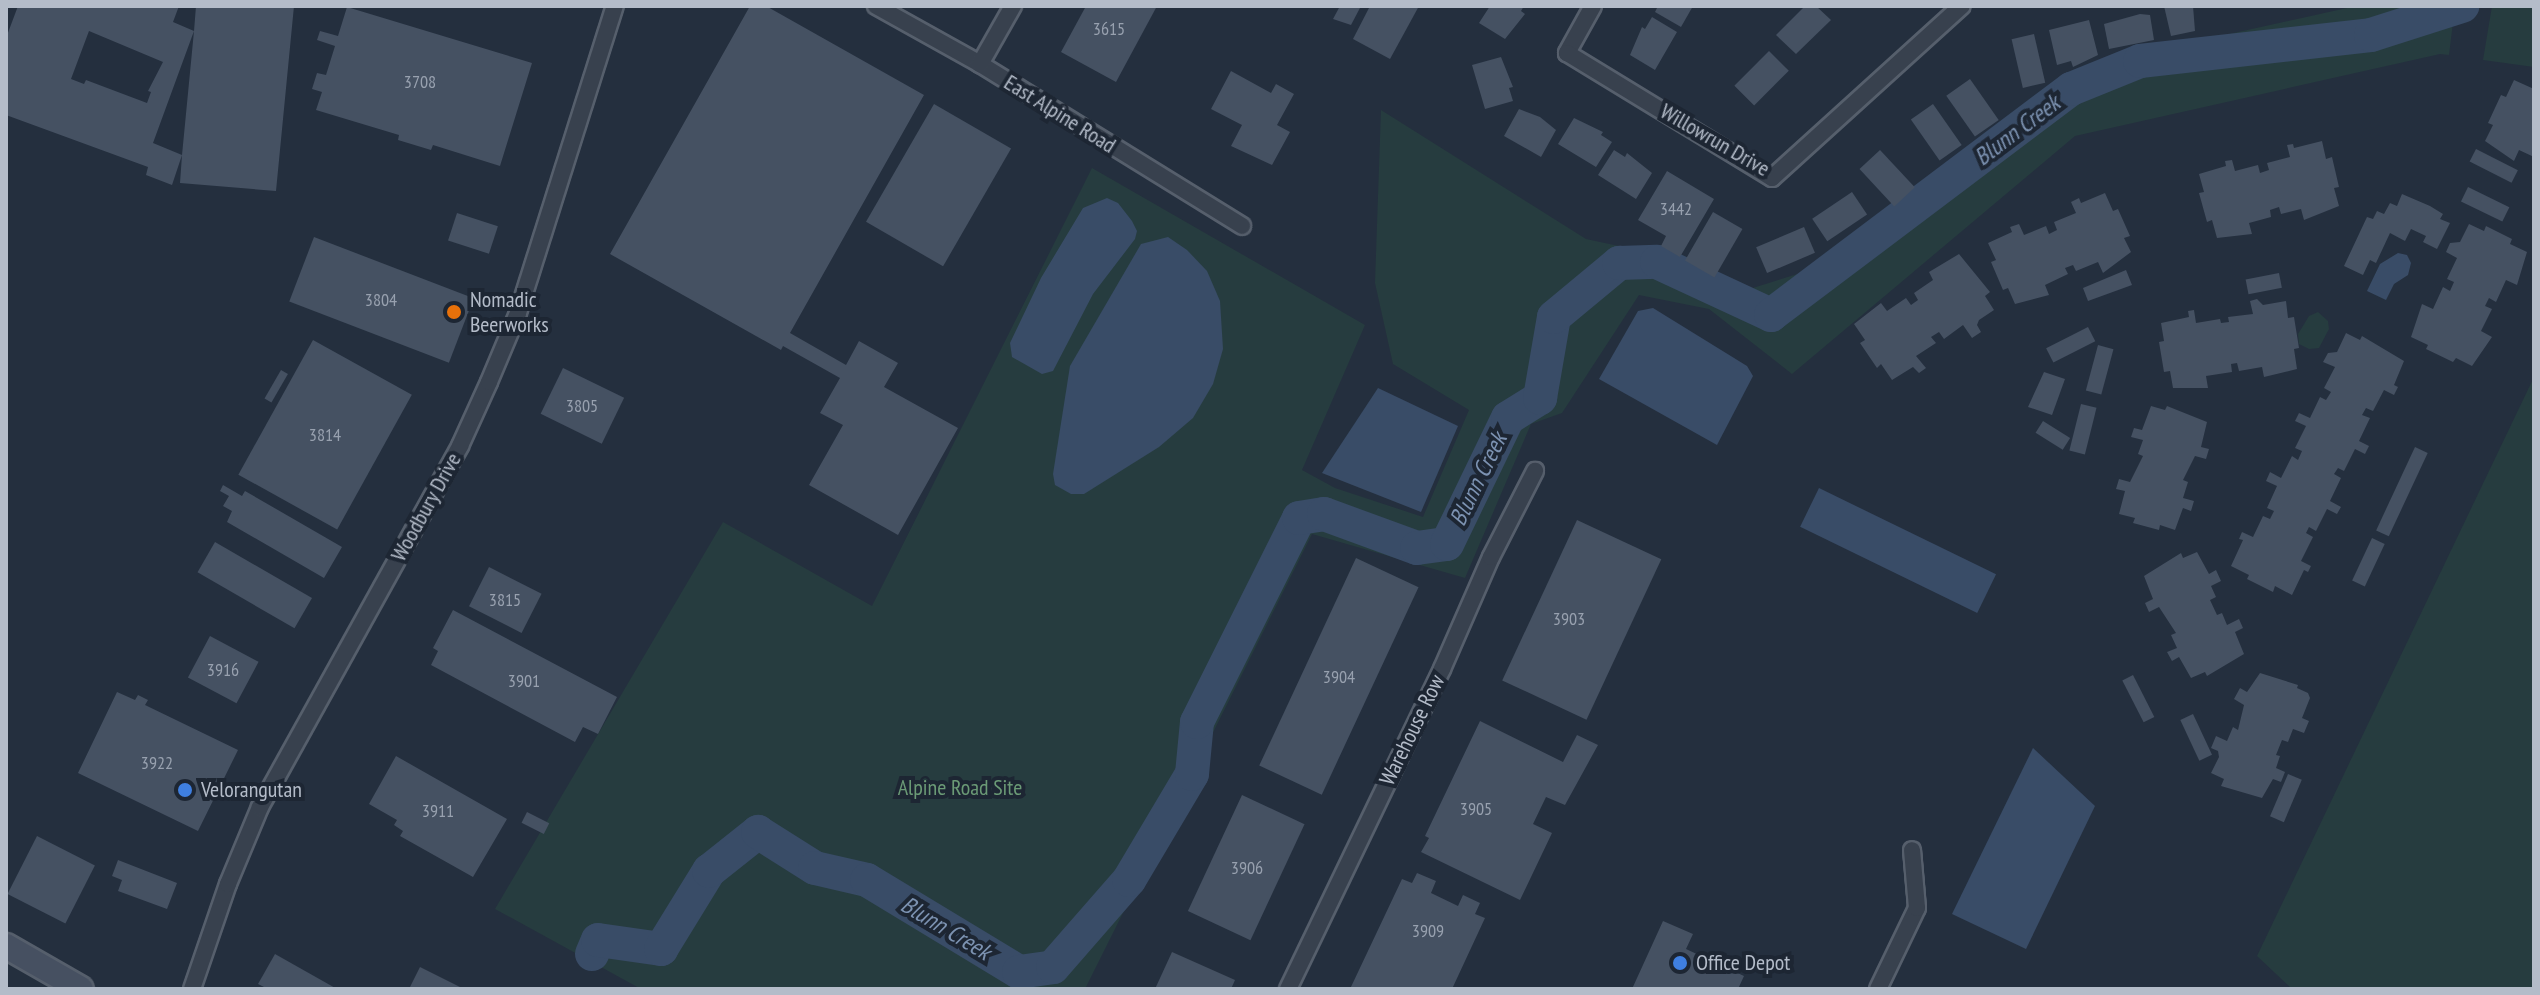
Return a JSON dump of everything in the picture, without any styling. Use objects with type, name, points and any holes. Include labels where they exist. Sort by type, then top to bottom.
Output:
[{"type":"main road","points":[[6,946],[81,989]]},
{"type":"street","name":"Woodbury Drive","points":[[192,989],[228,884],[260,807],[460,446],[489,382],[518,313],[615,6]]},
{"type":"street","name":"East Alpine Road","points":[[876,6],[980,64],[1242,226]]},
{"type":"street","points":[[980,64],[1013,6]]},
{"type":"street","name":"Willowrun Drive","points":[[1593,6],[1567,53],[1772,178],[1962,6]]},
{"type":"street","name":"Warehouse Row","points":[[1288,989],[1442,669],[1491,557],[1535,471]]},
{"type":"street","points":[[1878,989],[1917,908],[1912,850]]},
{"type":"green space","name":"Alpine Road Site","points":[[2356,6],[2455,6],[2449,55],[2440,54],[2075,136],[1792,374],[1709,309],[1639,295],[1562,413],[1531,424],[1465,578],[1312,534],[1085,989],[641,989],[495,909],[723,522],[872,606],[1092,168],[1365,325],[1302,470],[1335,488],[1423,517],[1469,410],[1393,364],[1375,283],[1381,110],[1586,239],[1666,256],[1740,292],[1807,271],[2055,92],[2085,77],[2139,54]]},
{"type":"green space","points":[[2492,6],[2534,6],[2534,67],[2483,60]]},
{"type":"green space","points":[[2318,312],[2328,321],[2329,329],[2319,348],[2309,349],[2299,344],[2298,334],[2309,316]]},
{"type":"green space","points":[[2534,377],[2534,989],[2292,989],[2257,956]]},
{"type":"water","points":[[1107,198],[1118,203],[1132,221],[1137,231],[1135,239],[1093,294],[1053,371],[1042,374],[1012,357],[1010,343],[1041,278],[1083,208]]},
{"type":"water","points":[[1168,237],[1187,250],[1207,271],[1220,301],[1223,349],[1213,384],[1193,418],[1159,447],[1084,494],[1071,494],[1055,485],[1053,474],[1070,366],[1141,244]]},
{"type":"water","points":[[2398,253],[2407,255],[2411,263],[2408,275],[2394,284],[2386,300],[2367,291],[2380,264]]},
{"type":"water","points":[[1653,308],[1747,366],[1753,376],[1717,445],[1599,379],[1638,311]]},
{"type":"water","points":[[1378,388],[1458,426],[1421,512],[1322,473]]},
{"type":"water","points":[[1819,488],[1996,574],[1977,613],[1800,527]]},
{"type":"water","points":[[2033,748],[2095,806],[2026,949],[1952,914]]},
{"type":"building","points":[[18,6],[179,6],[173,22],[194,31],[153,143],[182,155],[172,185],[146,175],[148,167],[6,115],[6,38]],"holes":[[[89,31],[163,62],[148,91],[151,92],[147,103],[86,80],[84,84],[71,79]]]},
{"type":"building","points":[[196,6],[294,6],[276,191],[180,183]]},
{"type":"building","points":[[750,6],[766,6],[924,95],[790,333],[846,365],[859,341],[898,363],[884,387],[958,428],[898,535],[809,485],[843,425],[820,413],[840,378],[783,346],[781,350],[610,254]]},
{"type":"building","points":[[1086,6],[1157,6],[1116,82],[1061,52]]},
{"type":"building","points":[[1340,6],[1361,6],[1351,25],[1333,19]]},
{"type":"building","points":[[1370,6],[1419,6],[1390,59],[1353,39]]},
{"type":"building","points":[[1490,6],[1524,6],[1521,11],[1525,14],[1505,39],[1479,23]]},
{"type":"building","points":[[1658,6],[1693,6],[1681,27],[1655,12]]},
{"type":"building","points":[[1805,6],[1816,6],[1831,20],[1796,54],[1776,35]]},
{"type":"building","points":[[2164,6],[2193,6],[2195,31],[2171,36]]},
{"type":"building","points":[[347,7],[532,63],[500,166],[433,145],[431,150],[398,140],[399,135],[316,110],[322,92],[312,89],[317,73],[326,75],[335,46],[317,40],[320,31],[338,36]]},
{"type":"building","points":[[2140,14],[2150,15],[2154,40],[2109,49],[2104,24]]},
{"type":"building","points":[[1652,17],[1677,32],[1655,70],[1630,55],[1642,27],[1645,29]]},
{"type":"building","points":[[2089,20],[2098,55],[2073,67],[2071,61],[2057,65],[2049,30]]},
{"type":"building","points":[[2034,34],[2045,83],[2023,88],[2012,39]]},
{"type":"building","points":[[1769,51],[1789,71],[1754,105],[1734,86]]},
{"type":"building","points":[[1501,57],[1513,87],[1509,88],[1513,101],[1485,109],[1472,65]]},
{"type":"building","points":[[1231,71],[1271,93],[1276,84],[1294,94],[1277,125],[1290,132],[1272,165],[1231,146],[1242,125],[1211,109]]},
{"type":"building","points":[[1970,79],[1999,120],[1975,137],[1946,96]]},
{"type":"building","points":[[2514,80],[2534,89],[2534,157],[2519,150],[2514,161],[2485,141],[2493,125],[2488,123],[2501,95],[2506,97]]},
{"type":"building","points":[[934,104],[1011,148],[943,266],[866,222]]},
{"type":"building","points":[[1933,104],[1962,145],[1940,160],[1911,119]]},
{"type":"building","points":[[1519,109],[1540,117],[1556,130],[1541,157],[1504,136]]},
{"type":"building","points":[[1574,118],[1603,132],[1601,135],[1612,142],[1596,167],[1558,144]]},
{"type":"building","points":[[2322,141],[2326,159],[2332,157],[2339,187],[2334,188],[2339,206],[2304,220],[2301,209],[2281,214],[2279,207],[2270,210],[2271,217],[2249,223],[2252,234],[2217,238],[2212,220],[2207,222],[2199,193],[2204,192],[2199,174],[2226,166],[2225,161],[2232,160],[2235,171],[2258,165],[2260,173],[2269,170],[2267,163],[2290,157],[2287,145],[2293,144],[2294,148]]},
{"type":"building","points":[[2476,149],[2518,170],[2512,183],[2470,161]]},
{"type":"building","points":[[1614,150],[1625,157],[1627,153],[1652,173],[1636,199],[1598,175]]},
{"type":"building","points":[[1880,150],[1915,187],[1894,206],[1860,169]]},
{"type":"building","points":[[1667,171],[1714,199],[1680,257],[1661,246],[1666,236],[1638,220]]},
{"type":"building","points":[[2468,187],[2509,207],[2502,222],[2461,201]]},
{"type":"building","points":[[1852,192],[1867,214],[1827,241],[1812,219]]},
{"type":"building","points":[[2105,193],[2113,211],[2118,209],[2130,236],[2124,238],[2131,252],[2103,273],[2098,262],[2076,271],[2073,265],[2065,268],[2068,274],[2045,285],[2049,295],[2015,304],[2008,288],[2003,290],[1991,262],[1996,260],[1988,243],[2012,232],[2010,227],[2019,224],[2024,235],[2046,226],[2049,234],[2057,230],[2054,222],[2076,213],[2071,202],[2079,198],[2081,203]]},
{"type":"building","points":[[2402,194],[2430,206],[2443,214],[2440,219],[2450,223],[2437,249],[2423,242],[2426,236],[2411,229],[2405,241],[2390,233],[2376,263],[2370,260],[2363,275],[2344,266],[2367,217],[2373,219],[2377,211],[2384,214],[2390,203],[2397,206]]},
{"type":"building","points":[[1713,212],[1742,229],[1714,277],[1685,260]]},
{"type":"building","points":[[457,213],[498,226],[489,254],[448,241]]},
{"type":"building","points":[[2469,224],[2484,231],[2486,226],[2512,239],[2510,244],[2527,252],[2517,285],[2506,280],[2496,302],[2489,298],[2485,306],[2492,309],[2481,331],[2492,337],[2472,366],[2456,358],[2453,362],[2426,349],[2428,345],[2411,337],[2422,304],[2433,309],[2443,287],[2450,291],[2454,282],[2447,279],[2457,258],[2446,252],[2450,243],[2460,242]]},
{"type":"building","points":[[1804,227],[1815,253],[1767,273],[1756,247]]},
{"type":"building","points":[[314,237],[474,298],[449,363],[289,301]]},
{"type":"building","points":[[1959,254],[1990,292],[1985,296],[1994,310],[1979,320],[1977,325],[1981,332],[1972,338],[1963,325],[1944,339],[1939,332],[1931,337],[1936,343],[1916,356],[1926,368],[1919,373],[1913,367],[1892,380],[1881,364],[1877,368],[1860,343],[1865,340],[1854,324],[1881,303],[1887,311],[1906,298],[1911,305],[1918,300],[1914,293],[1933,280],[1929,272]]},
{"type":"building","points":[[2126,270],[2132,285],[2088,301],[2083,288]]},
{"type":"building","points":[[2279,273],[2282,288],[2248,294],[2246,279]]},
{"type":"building","points":[[2257,299],[2263,305],[2286,301],[2288,318],[2294,317],[2299,348],[2294,349],[2297,369],[2264,377],[2262,367],[2239,371],[2237,363],[2231,364],[2232,372],[2206,376],[2208,388],[2173,388],[2170,371],[2164,372],[2159,342],[2164,341],[2161,323],[2189,317],[2188,311],[2194,310],[2196,323],[2220,319],[2221,323],[2229,322],[2228,317],[2253,314],[2250,301]]},
{"type":"building","points":[[2088,327],[2095,341],[2053,363],[2046,348]]},
{"type":"building","points":[[2346,333],[2360,340],[2362,336],[2404,361],[2394,385],[2398,387],[2394,395],[2384,390],[2373,411],[2366,408],[2362,415],[2370,418],[2359,441],[2369,446],[2365,454],[2355,449],[2344,471],[2338,468],[2334,474],[2341,478],[2330,501],[2341,507],[2337,514],[2327,509],[2316,531],[2309,527],[2306,533],[2313,537],[2301,561],[2311,566],[2308,572],[2304,570],[2292,595],[2275,586],[2273,592],[2247,579],[2249,575],[2231,566],[2243,540],[2239,539],[2242,532],[2253,537],[2263,516],[2270,519],[2274,511],[2267,508],[2277,486],[2266,481],[2270,472],[2281,478],[2292,456],[2298,460],[2302,451],[2295,448],[2306,426],[2295,421],[2299,413],[2310,418],[2320,397],[2326,400],[2331,392],[2324,388],[2335,367],[2323,362],[2328,353],[2337,352]]},
{"type":"building","points":[[313,340],[412,395],[337,529],[238,475]]},
{"type":"building","points":[[2098,345],[2113,349],[2101,395],[2086,390]]},
{"type":"building","points":[[563,368],[624,398],[602,444],[541,414]]},
{"type":"building","points":[[281,370],[288,374],[271,403],[264,399]]},
{"type":"building","points":[[2044,372],[2065,379],[2052,415],[2028,407]]},
{"type":"building","points":[[2081,404],[2097,408],[2085,454],[2069,451]]},
{"type":"building","points":[[2151,406],[2165,410],[2167,406],[2207,422],[2201,447],[2209,449],[2206,459],[2195,456],[2183,480],[2188,482],[2183,498],[2194,501],[2191,511],[2183,508],[2175,530],[2160,525],[2159,530],[2133,523],[2135,518],[2119,514],[2125,491],[2116,489],[2119,479],[2130,482],[2143,456],[2138,454],[2143,440],[2131,437],[2134,428],[2142,430]]},
{"type":"building","points":[[2043,421],[2070,438],[2063,450],[2036,433]]},
{"type":"building","points":[[2415,447],[2428,453],[2389,536],[2376,530]]},
{"type":"building","points":[[223,485],[242,496],[245,491],[342,547],[324,578],[227,522],[232,511],[223,506],[229,496],[220,491]]},
{"type":"building","points":[[1577,520],[1661,559],[1586,720],[1502,680]]},
{"type":"building","points":[[2372,538],[2385,544],[2365,587],[2352,581]]},
{"type":"building","points":[[215,542],[312,598],[294,628],[198,572]]},
{"type":"building","points":[[2197,552],[2209,574],[2216,570],[2221,581],[2211,586],[2216,597],[2210,600],[2217,615],[2222,613],[2227,625],[2239,619],[2243,628],[2235,632],[2244,654],[2207,676],[2205,672],[2191,678],[2179,657],[2172,661],[2167,652],[2177,648],[2171,635],[2176,633],[2159,607],[2149,612],[2145,603],[2153,599],[2144,576],[2181,553],[2183,558]]},
{"type":"building","points":[[1356,558],[1419,587],[1322,795],[1259,766]]},
{"type":"building","points":[[489,567],[542,594],[522,633],[469,606]]},
{"type":"building","points":[[453,610],[617,697],[598,734],[583,727],[575,742],[431,665],[438,651],[433,648]]},
{"type":"building","points":[[210,636],[259,662],[236,703],[188,677]]},
{"type":"building","points":[[2260,673],[2298,685],[2297,688],[2308,693],[2310,698],[2302,718],[2309,721],[2304,733],[2293,729],[2288,742],[2282,740],[2276,755],[2280,756],[2276,768],[2285,772],[2281,782],[2273,779],[2262,798],[2221,786],[2224,779],[2211,773],[2219,757],[2218,751],[2211,748],[2216,736],[2227,741],[2233,727],[2238,730],[2244,705],[2234,699],[2240,688],[2247,692]]},
{"type":"building","points":[[2133,675],[2154,717],[2144,722],[2122,680]]},
{"type":"building","points":[[117,692],[135,700],[138,695],[148,700],[145,705],[238,750],[198,831],[78,773]]},
{"type":"building","points":[[2193,714],[2212,755],[2199,761],[2180,720]]},
{"type":"building","points":[[1480,721],[1563,762],[1577,735],[1598,745],[1565,805],[1546,797],[1533,824],[1552,833],[1520,900],[1421,852],[1429,838],[1425,836]]},
{"type":"building","points":[[396,756],[507,819],[473,877],[400,836],[403,831],[394,825],[397,820],[369,804]]},
{"type":"building","points":[[2288,774],[2302,780],[2284,822],[2270,816]]},
{"type":"building","points":[[1242,795],[1305,824],[1250,940],[1188,911]]},
{"type":"building","points":[[527,812],[549,823],[544,834],[522,823]]},
{"type":"building","points":[[37,836],[95,866],[65,923],[7,894]]},
{"type":"building","points":[[118,860],[177,883],[167,909],[118,891],[122,880],[112,876]]},
{"type":"building","points":[[1417,873],[1436,881],[1431,893],[1458,906],[1463,895],[1480,903],[1475,914],[1485,918],[1452,989],[1350,989],[1402,879],[1412,883]]},
{"type":"building","name":"Office Depot","points":[[1663,921],[1693,934],[1686,949],[1744,976],[1738,989],[1632,989]]},
{"type":"building","points":[[1172,952],[1235,980],[1231,989],[1155,989]]},
{"type":"building","points":[[275,954],[337,989],[268,989],[258,984]]},
{"type":"building","points":[[420,967],[464,989],[409,989]]},
{"type":"waterway","name":"Blunn Creek","points":[[592,954],[598,940],[661,949],[709,871],[758,832],[815,868],[867,880],[1019,972],[1053,967],[1129,880],[1192,774],[1197,722],[1299,518],[1324,514],[1417,548],[1447,544],[1508,418],[1540,398],[1554,317],[1619,263],[1657,262],[1771,315],[2071,89],[2140,61],[2371,35],[2462,6]]},
{"type":"place","name":"Nomadic Beerworks","points":[[454,312]]},
{"type":"place","name":"Velorangutan","points":[[185,790]]},
{"type":"place","name":"Office Depot","points":[[1680,963]]}]
